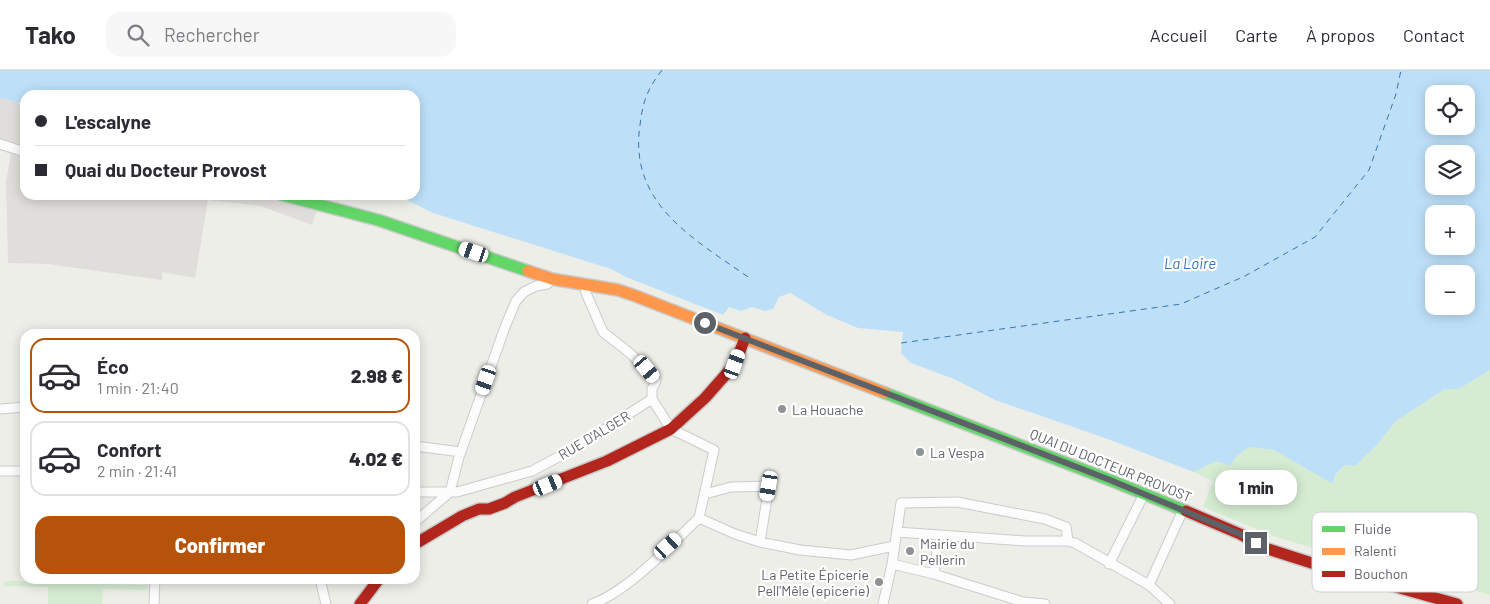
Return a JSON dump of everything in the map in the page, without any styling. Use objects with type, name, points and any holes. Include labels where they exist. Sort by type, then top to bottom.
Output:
[{"type":"street","points":[[0,144],[20,150]]},
{"type":"street","name":"QUAI DU DOCTEUR PROVOST","points":[[301,200],[378,220],[552,279],[626,292],[1144,494],[1240,534],[1270,550],[1312,562]]},
{"type":"street","points":[[420,518],[450,492],[461,452],[516,301],[524,292],[536,286],[547,284],[552,279]]},
{"type":"street","points":[[585,285],[586,293],[603,332],[631,354],[656,380],[652,389],[652,399],[671,429],[714,450],[699,518],[636,578],[603,600],[592,604]]},
{"type":"street","points":[[420,541],[462,516],[479,509],[489,509],[505,503],[515,496],[607,461],[671,429],[705,398],[735,364],[745,338]]},
{"type":"street","name":"RUE D'ALGER","points":[[420,492],[456,492],[532,471],[577,447],[652,399]]},
{"type":"street","points":[[0,409],[20,407]]},
{"type":"street","points":[[420,447],[461,452]]},
{"type":"street","points":[[0,471],[20,471]]},
{"type":"street","points":[[705,494],[731,487],[769,486],[760,542]]},
{"type":"street","points":[[1109,564],[1144,494]]},
{"type":"street","points":[[883,604],[892,564],[901,503],[957,502],[1044,519],[1066,527],[1068,541]]},
{"type":"street","points":[[1149,585],[1183,510]]},
{"type":"street","points":[[699,518],[735,534],[760,542],[800,550],[851,555],[894,546]]},
{"type":"street","points":[[897,532],[1025,541],[1068,541],[1075,543],[1149,585],[1170,604]]},
{"type":"street","points":[[934,574],[939,535]]},
{"type":"street","points":[[892,564],[934,574],[1023,602],[1045,604]]},
{"type":"street","points":[[154,604],[155,584]]},
{"type":"street","points":[[321,584],[326,604]]},
{"type":"street","points":[[360,604],[375,584]]},
{"type":"street","name":"QUAI DU DOCTEUR PROVOST","points":[[1415,592],[1456,604]]},
{"type":"shaded area","points":[[0,98],[20,103],[20,200],[208,200],[195,278],[162,272],[162,280],[48,264],[8,263],[6,181],[11,154],[0,150]]},
{"type":"shaded area","points":[[208,200],[320,200],[312,225],[261,206]]},
{"type":"green space","points":[[1490,370],[1490,595],[1478,592],[1478,512],[1312,512],[1312,548],[1273,536],[1203,507],[1213,481],[1194,472],[1216,461],[1230,466],[1237,456],[1249,447],[1274,450],[1333,484],[1335,475],[1345,465],[1355,466],[1376,446],[1396,421],[1445,389],[1459,389]]},
{"type":"green space","points":[[4,581],[20,581],[20,584],[148,585],[147,590],[103,589],[102,604],[48,604],[48,587],[4,586]]},
{"type":"water","name":"La Loire","points":[[0,70],[1490,70],[1490,370],[1459,389],[1445,389],[1396,421],[1376,446],[1355,466],[1345,465],[1335,475],[1333,484],[1274,450],[1249,447],[1237,456],[1230,466],[1216,461],[1194,472],[1102,437],[995,400],[954,379],[911,363],[901,353],[903,332],[858,328],[827,315],[790,293],[779,297],[773,309],[765,311],[752,307],[741,311],[729,307],[723,315],[626,277],[611,269],[433,213],[407,200],[420,200],[420,90],[20,90],[20,103],[0,98]]},
{"type":"ferry route","points":[[662,70],[646,96],[641,116],[639,153],[645,177],[655,199],[670,217],[709,250],[751,279]]},
{"type":"ferry route","points":[[901,343],[1181,304],[1245,276],[1315,237],[1369,170],[1396,94],[1401,70]]},
{"type":"traffic: fast","points":[[301,200],[378,220],[528,271]]},
{"type":"traffic: fast","points":[[885,393],[1186,511]]},
{"type":"traffic: slow","points":[[528,271],[552,279],[618,290],[633,295],[885,393]]},
{"type":"traffic: jam","points":[[420,541],[462,516],[479,509],[489,509],[505,503],[515,497],[607,461],[671,429],[705,398],[735,364],[745,338]]},
{"type":"traffic: jam","points":[[1186,511],[1240,534],[1265,548],[1312,563]]},
{"type":"traffic: jam","points":[[360,604],[375,584]]},
{"type":"traffic: jam","points":[[1414,592],[1457,604]]},
{"type":"place","name":"La Houache","points":[[782,409]]},
{"type":"place","name":"La Vespa","points":[[920,452]]},
{"type":"place","name":"Mairie du Pellerin","points":[[910,551]]},
{"type":"place","name":"La Petite Épicerie Pell'Mêle (epicerie)","points":[[879,582]]},
{"type":"route","points":[[705,323],[1110,480],[1240,534],[1256,543]]}]
